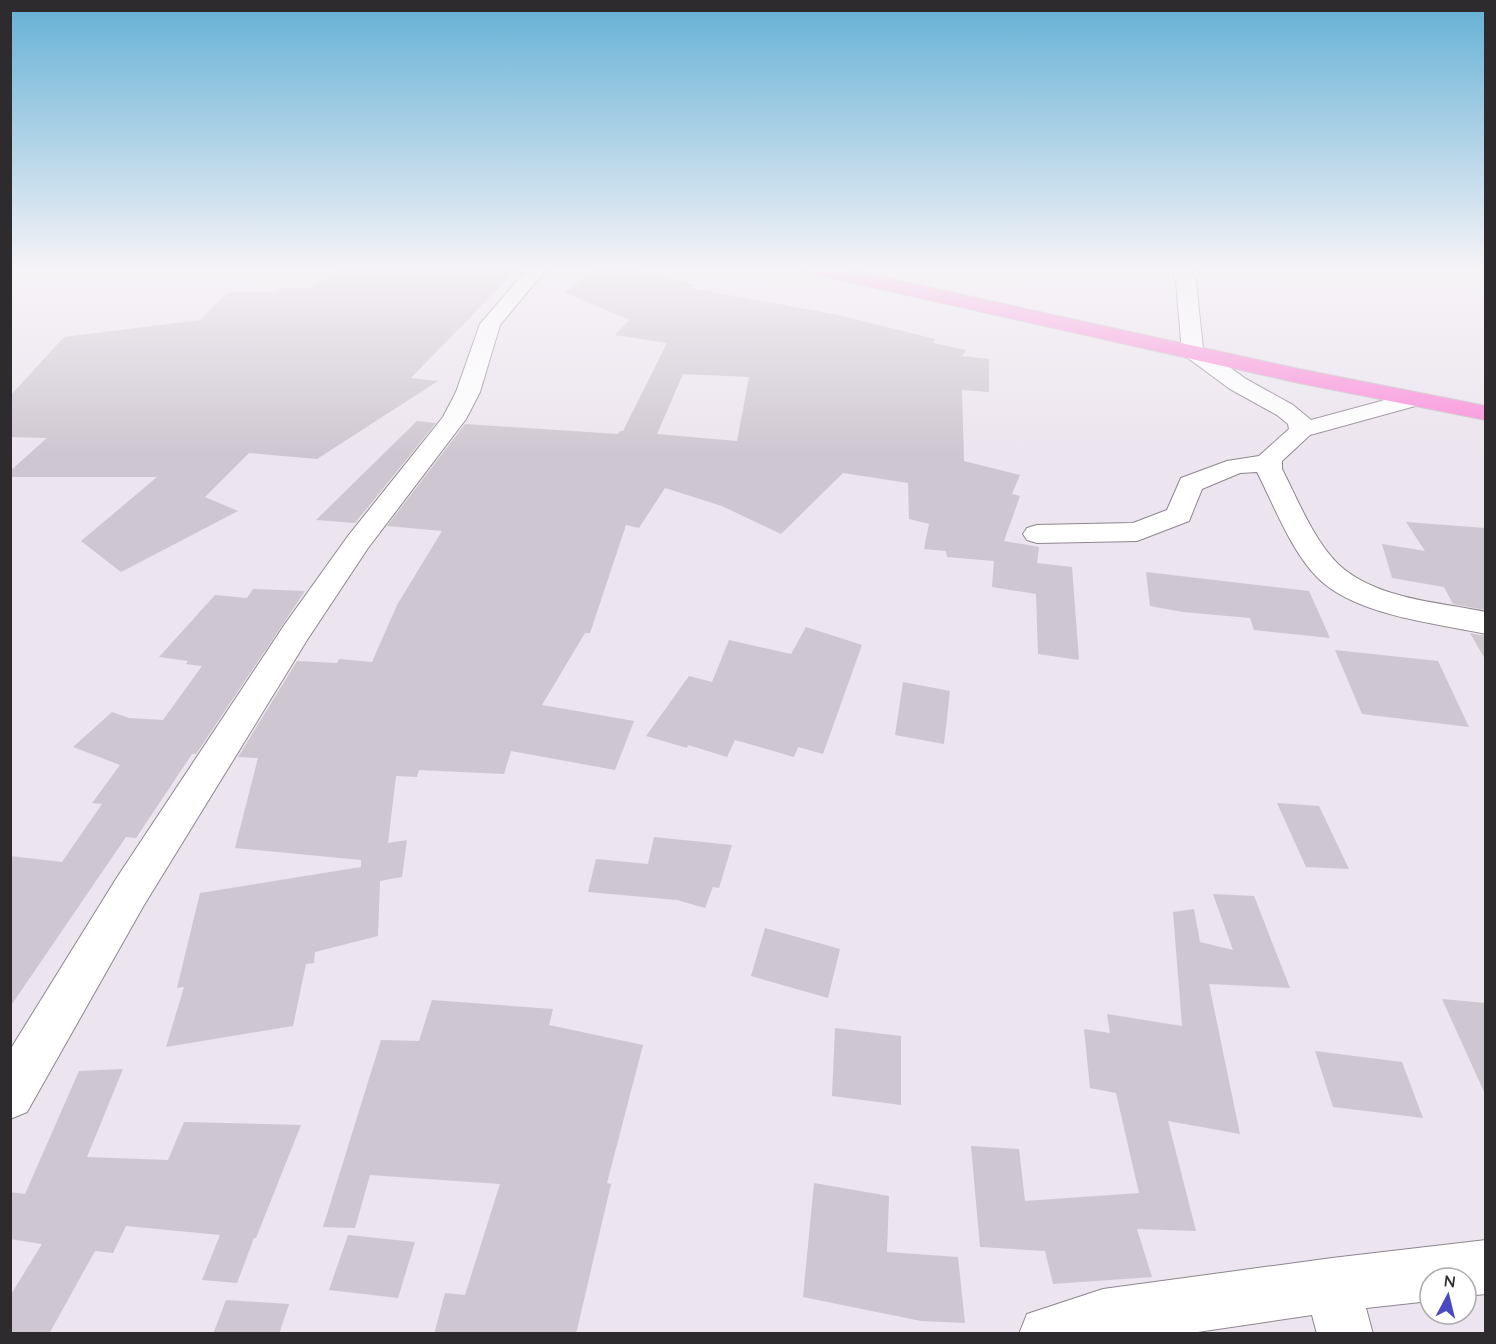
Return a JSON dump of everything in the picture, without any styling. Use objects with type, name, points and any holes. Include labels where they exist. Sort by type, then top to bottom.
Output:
[{"type":"highway","points":[[1096,330],[1412,400],[1485,413]]},
{"type":"street","points":[[10,1095],[130,892],[296,632],[358,542],[454,419],[468,392],[488,330]]},
{"type":"street","points":[[1191,330],[1193,351],[1254,394],[1294,416],[1300,422],[1301,430]]},
{"type":"street","points":[[1268,463],[1270,458],[1293,440],[1301,430],[1412,400]]},
{"type":"street","points":[[1037,534],[1137,532],[1179,515],[1190,484],[1236,466],[1268,463]]},
{"type":"street","points":[[1268,463],[1311,548],[1328,572],[1338,580],[1349,587],[1379,598],[1485,623]]},
{"type":"street","points":[[1047,1334],[1103,1317],[1338,1309],[1485,1267]]},
{"type":"building","points":[[122,330],[458,330],[411,378],[438,381],[317,459],[249,453],[205,497],[238,511],[121,572],[81,541],[157,477],[10,477],[10,471],[47,438],[10,437],[10,396],[64,337]]},
{"type":"building","points":[[620,330],[897,330],[935,339],[933,343],[966,350],[962,356],[989,359],[989,392],[962,390],[964,461],[1020,475],[1012,494],[1020,496],[1004,541],[1039,547],[1037,563],[1072,567],[1079,660],[1038,654],[1036,594],[992,587],[994,561],[947,557],[946,551],[924,549],[929,524],[909,519],[908,483],[843,473],[781,534],[722,506],[665,488],[639,528],[626,525],[590,633],[585,633],[542,705],[634,721],[615,770],[511,751],[504,774],[419,770],[417,777],[396,776],[388,843],[407,840],[402,877],[380,881],[378,936],[315,952],[314,963],[306,964],[293,1026],[166,1047],[184,987],[177,988],[200,893],[361,867],[361,860],[235,848],[258,758],[238,757],[297,661],[337,663],[339,659],[372,662],[397,605],[442,531],[387,526],[465,424],[618,434],[623,431],[667,343],[615,335]],"holes":[[[683,374],[749,377],[737,441],[657,434]]]},
{"type":"building","points":[[417,421],[436,423],[355,523],[316,520]]},
{"type":"building","points":[[1406,522],[1485,528],[1485,610],[1453,604],[1444,587],[1392,578],[1382,544],[1425,551]]},
{"type":"building","points":[[1146,572],[1309,591],[1330,638],[1254,630],[1250,618],[1183,612],[1150,606]]},
{"type":"building","points":[[253,589],[305,591],[196,754],[192,754],[136,838],[126,837],[10,1007],[10,856],[62,862],[102,804],[92,803],[120,765],[73,747],[112,712],[129,718],[163,720],[202,666],[186,664],[188,661],[159,657],[215,595],[247,598]]},
{"type":"building","points":[[806,627],[862,645],[823,754],[798,747],[794,757],[735,740],[727,757],[688,745],[687,748],[646,736],[689,676],[712,682],[729,640],[791,654]]},
{"type":"building","points":[[1470,633],[1485,636],[1485,659]]},
{"type":"building","points":[[1335,650],[1438,661],[1469,727],[1362,714]]},
{"type":"building","points":[[903,682],[950,691],[944,744],[895,735]]},
{"type":"building","points":[[1277,803],[1319,806],[1349,869],[1306,867]]},
{"type":"building","points":[[654,837],[732,845],[719,888],[713,887],[705,908],[677,900],[588,892],[596,859],[648,864]]},
{"type":"building","points":[[1213,894],[1254,896],[1290,988],[1209,984],[1240,1134],[1168,1121],[1196,1231],[1137,1229],[1152,1277],[1053,1284],[1045,1251],[980,1247],[971,1146],[1019,1149],[1025,1201],[1139,1193],[1116,1093],[1090,1088],[1084,1029],[1110,1033],[1107,1014],[1182,1026],[1173,912],[1194,909],[1200,942],[1233,950]]},
{"type":"building","points":[[765,928],[840,949],[828,998],[751,976]]},
{"type":"building","points":[[1442,999],[1485,1003],[1485,1094]]},
{"type":"building","points":[[432,1000],[553,1009],[549,1025],[643,1045],[607,1183],[611,1184],[576,1334],[434,1334],[445,1293],[465,1295],[500,1184],[370,1175],[355,1228],[323,1227],[381,1040],[419,1041]]},
{"type":"building","points":[[835,1028],[901,1036],[901,1105],[832,1096]]},
{"type":"building","points":[[1315,1051],[1402,1062],[1423,1118],[1333,1107]]},
{"type":"building","points":[[123,1069],[87,1157],[168,1160],[184,1122],[301,1125],[237,1283],[202,1280],[220,1235],[126,1226],[113,1253],[95,1251],[49,1334],[10,1334],[10,1296],[42,1244],[10,1239],[10,1192],[25,1194],[79,1071]]},
{"type":"building","points":[[814,1183],[889,1196],[887,1252],[958,1257],[965,1323],[921,1321],[803,1297]]},
{"type":"building","points":[[348,1235],[415,1242],[398,1298],[329,1290]]},
{"type":"building","points":[[226,1300],[289,1304],[279,1334],[213,1334]]}]
